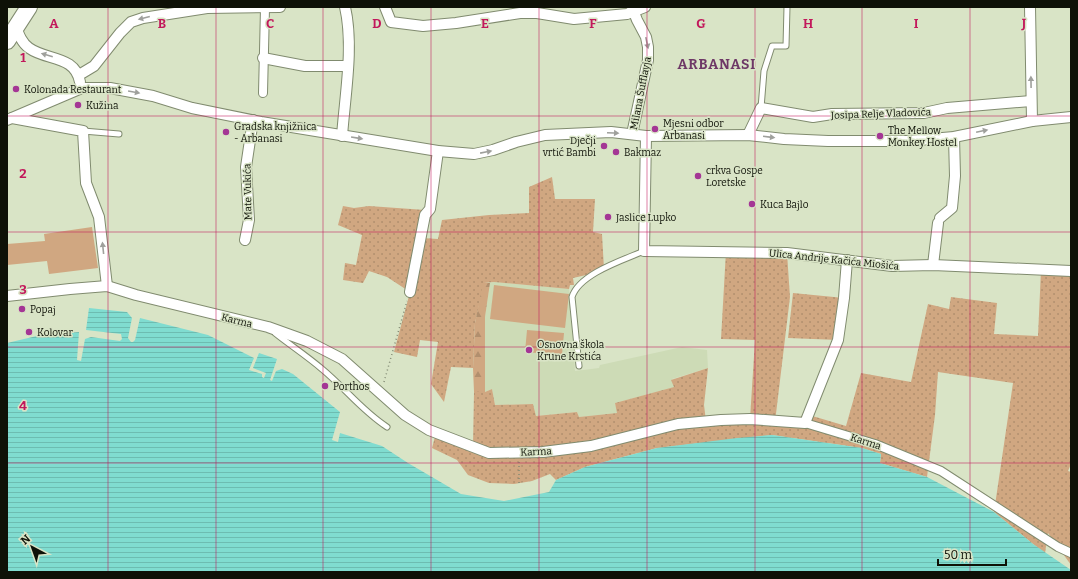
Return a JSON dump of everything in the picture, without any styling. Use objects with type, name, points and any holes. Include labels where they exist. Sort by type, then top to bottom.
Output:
[{"type":"main road","points":[[7,41],[18,7]]},
{"type":"main road","points":[[12,25],[29,7]]},
{"type":"street","points":[[79,75],[94,66],[120,33],[132,22],[143,18],[207,8],[280,7]]},
{"type":"street","points":[[342,136],[349,40],[348,21],[345,7]]},
{"type":"street","points":[[384,7],[391,22],[424,26],[456,23],[495,12],[520,13],[537,10],[574,18],[616,16],[644,7]]},
{"type":"street","points":[[1030,7],[1032,121]]},
{"type":"street","points":[[262,93],[265,8]]},
{"type":"street","name":"Milana Šufflayja","points":[[632,134],[648,60],[646,38],[633,10]]},
{"type":"street","points":[[12,25],[28,48],[38,53],[56,58],[75,69],[79,75],[82,88]]},
{"type":"street","points":[[263,58],[305,66],[348,66]]},
{"type":"street","points":[[9,119],[82,88],[110,88],[153,96],[192,108],[253,120],[438,151],[474,154],[545,135],[611,132],[646,136],[748,135],[784,139],[828,141],[908,141],[954,137],[1032,121],[1071,117]]},
{"type":"street","name":"Josipa Relje Vladovića","points":[[761,108],[813,117],[832,114],[924,113],[947,108],[1031,101]]},
{"type":"street","points":[[748,135],[761,108]]},
{"type":"street","points":[[9,119],[83,131],[86,183],[100,217],[107,286]]},
{"type":"street","name":"Mate Vukića","points":[[245,240],[249,220],[246,167],[253,120]]},
{"type":"street","points":[[644,251],[646,136]]},
{"type":"street","points":[[933,265],[939,220],[952,208],[955,176],[954,137]]},
{"type":"street","points":[[410,292],[425,215],[430,209],[438,151]]},
{"type":"street","name":"Ulica Andrije Kačića Miošića","points":[[644,251],[787,253],[892,266],[933,265],[1071,271]]},
{"type":"street","points":[[806,424],[838,340],[844,298],[847,260]]},
{"type":"street","name":"Karma","points":[[7,296],[107,286],[136,295],[268,327],[307,341],[342,359],[405,415],[429,430],[489,453],[543,452],[592,446],[678,424],[721,420],[750,420],[806,424],[875,444],[941,471],[1058,547],[1071,553]]},
{"type":"lane","points":[[761,108],[764,71],[772,46],[786,46],[787,7]]},
{"type":"lane","points":[[83,131],[119,134]]},
{"type":"lane","points":[[579,366],[572,297],[574,291],[595,273],[644,251]]},
{"type":"lane","points":[[268,327],[322,369],[347,394],[387,427]]},
{"type":"path","points":[[7,11],[10,7]]},
{"type":"path","points":[[384,381],[410,292]]},
{"type":"path","points":[[519,483],[520,452]]},
{"type":"shaded area","name":"Osnovna škola Krune Krstića","points":[[494,282],[569,289],[575,371],[599,368],[600,365],[682,347],[707,350],[708,368],[672,379],[675,387],[615,403],[618,413],[579,417],[577,412],[536,416],[533,404],[495,405],[492,389],[485,392],[485,317],[490,283]]},
{"type":"green space","points":[[552,177],[555,199],[595,199],[593,232],[602,234],[604,269],[595,273],[573,278],[574,285],[570,285],[569,289],[494,282],[484,283],[475,323],[473,368],[451,367],[444,402],[431,384],[438,342],[420,340],[417,357],[394,352],[410,292],[387,277],[369,271],[363,283],[343,280],[345,263],[356,265],[362,235],[338,225],[343,206],[354,208],[369,206],[425,210],[422,238],[438,239],[442,220],[489,215],[529,213],[529,187]]},
{"type":"green space","points":[[92,227],[98,268],[49,274],[47,261],[7,265],[7,244],[45,241],[44,234]]},
{"type":"green space","points":[[726,251],[787,253],[790,297],[775,422],[809,415],[846,426],[861,373],[911,382],[928,304],[949,309],[951,297],[997,303],[994,334],[1038,336],[1041,270],[1071,271],[1071,464],[1068,471],[1071,472],[1071,565],[1048,533],[1045,553],[994,512],[1013,383],[938,372],[935,415],[927,477],[880,463],[881,454],[862,448],[772,435],[657,448],[585,467],[556,480],[550,474],[532,481],[514,484],[489,483],[468,475],[457,460],[432,448],[436,433],[473,446],[474,392],[485,392],[492,389],[495,405],[533,404],[536,416],[577,412],[579,417],[617,413],[615,403],[674,387],[671,380],[708,368],[704,405],[706,421],[750,419],[755,340],[721,339]]},
{"type":"green space","points":[[483,283],[490,283],[485,317],[485,392],[474,392],[473,368],[475,323]]},
{"type":"green space","points":[[494,285],[569,294],[565,328],[490,319]]},
{"type":"green space","points":[[793,293],[844,298],[838,340],[788,338]]},
{"type":"green space","points":[[527,330],[564,333],[562,355],[525,352]]},
{"type":"water","points":[[89,308],[127,312],[132,318],[128,338],[131,342],[135,340],[140,318],[208,335],[254,358],[249,370],[262,374],[262,377],[264,378],[266,373],[253,368],[259,353],[277,359],[270,380],[272,381],[276,371],[282,369],[293,374],[340,412],[332,440],[338,442],[340,433],[382,446],[461,494],[504,501],[549,492],[556,480],[585,467],[657,448],[772,435],[862,448],[881,454],[880,463],[927,477],[994,512],[1033,544],[1071,570],[1071,572],[7,572],[7,343],[41,335],[79,332],[77,360],[81,361],[85,339],[91,337],[120,341],[122,339],[121,334],[86,330]]},
{"type":"place","name":"Kolonada Restaurant","points":[[16,89]]},
{"type":"place","name":"Kužina","points":[[78,105]]},
{"type":"place","name":"Mjesni odbor Arbanasi","points":[[655,129]]},
{"type":"place","name":"Gradska knjižnica - Arbanasi","points":[[226,132]]},
{"type":"place","name":"The Mellow Monkey Hostel","points":[[880,136]]},
{"type":"place","name":"Dječji vrtić Bambi","points":[[604,146]]},
{"type":"place","name":"Bakmaz","points":[[616,152]]},
{"type":"place","name":"crkva Gospe Loretske","points":[[698,176]]},
{"type":"place","name":"Kuca Bajlo","points":[[752,204]]},
{"type":"place","name":"Jaslice Lupko","points":[[608,217]]},
{"type":"place","name":"Popaj","points":[[22,309]]},
{"type":"place","name":"Kolovar","points":[[29,332]]},
{"type":"place","name":"Osnovna škola Krune Krstića","points":[[529,350]]},
{"type":"place","name":"Porthos","points":[[325,386]]},
{"type":"district","name":"ARBANASI","points":[[717,64]]}]
